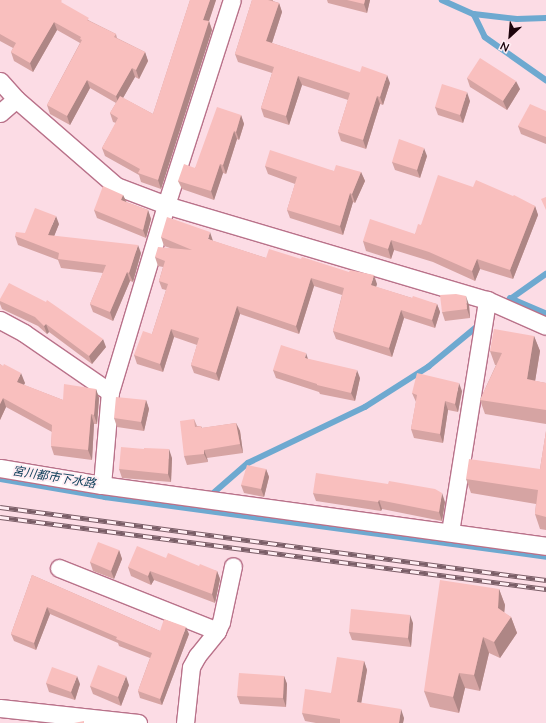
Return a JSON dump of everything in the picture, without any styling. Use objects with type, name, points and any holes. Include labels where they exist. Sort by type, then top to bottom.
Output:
[{"type":"street","points":[[102,484],[110,392],[166,205],[232,0]]},
{"type":"street","points":[[0,81],[16,99],[116,186],[166,205],[487,300],[546,326]]},
{"type":"street","points":[[0,113],[16,99]]},
{"type":"street","points":[[450,532],[487,300]]},
{"type":"street","points":[[0,320],[24,333],[110,392]]},
{"type":"street","points":[[0,468],[102,484],[546,546]]},
{"type":"street","points":[[185,723],[191,667],[197,656],[217,631],[221,622],[233,566]]},
{"type":"street","points":[[59,568],[217,631]]},
{"type":"street","points":[[0,708],[40,718],[138,723]]},
{"type":"building","points":[[0,0],[61,0],[61,2],[89,18],[87,20],[116,34],[114,37],[145,52],[136,70],[132,68],[116,96],[87,80],[67,116],[47,105],[82,40],[80,39],[81,37],[54,22],[30,63],[11,52],[16,43],[0,34]]},
{"type":"building","points":[[190,0],[210,0],[203,20],[209,21],[158,180],[138,173],[140,169],[102,148],[118,118],[110,113],[120,96],[153,114]]},
{"type":"building","points":[[252,0],[268,0],[279,3],[266,41],[360,72],[362,66],[387,75],[380,97],[377,96],[363,140],[338,132],[350,93],[298,76],[286,116],[261,108],[274,67],[235,54]]},
{"type":"building","points":[[347,0],[365,0],[364,4]]},
{"type":"building","points":[[480,58],[516,81],[503,101],[467,78]]},
{"type":"building","points":[[442,84],[467,92],[460,115],[435,107]]},
{"type":"building","points":[[530,104],[546,111],[546,137],[518,126]]},
{"type":"building","points":[[217,107],[241,115],[223,165],[220,164],[211,191],[178,181],[184,164],[195,168]]},
{"type":"building","points":[[399,139],[424,148],[417,170],[392,162]]},
{"type":"building","points":[[270,150],[334,171],[336,165],[361,172],[352,194],[350,193],[340,226],[287,210],[297,177],[265,166]]},
{"type":"building","points":[[438,175],[473,187],[476,180],[513,196],[514,195],[535,206],[510,270],[477,259],[472,271],[429,252],[391,240],[388,249],[363,241],[370,219],[415,234],[418,224],[421,225]]},
{"type":"building","points":[[103,186],[123,195],[121,200],[148,210],[143,230],[94,210]]},
{"type":"building","points":[[546,197],[546,210],[541,199]]},
{"type":"building","points":[[35,208],[56,216],[48,235],[138,245],[129,273],[127,272],[110,312],[90,304],[106,265],[58,259],[59,253],[15,236],[16,232],[25,233]]},
{"type":"building","points":[[167,217],[210,232],[208,239],[266,258],[269,249],[301,259],[302,257],[349,272],[350,270],[374,275],[371,285],[437,304],[432,320],[401,310],[389,348],[333,331],[344,288],[311,278],[296,326],[237,306],[216,373],[191,365],[199,338],[171,329],[160,364],[134,355],[143,331],[152,334],[168,284],[159,281],[165,261],[155,257],[158,247],[192,250],[161,237]]},
{"type":"building","points":[[9,283],[46,302],[47,300],[103,339],[89,356],[46,324],[44,326],[35,317],[0,301]]},
{"type":"building","points":[[456,294],[466,296],[467,309],[442,312],[440,295]]},
{"type":"building","points":[[494,329],[534,336],[527,379],[546,383],[546,410],[480,400],[502,353],[490,351]]},
{"type":"building","points":[[281,345],[306,353],[305,358],[357,370],[351,393],[317,385],[273,370]]},
{"type":"building","points":[[0,364],[3,366],[4,364],[21,373],[17,382],[63,400],[64,384],[96,389],[94,415],[91,414],[88,450],[51,446],[52,425],[3,398],[0,404]]},
{"type":"building","points":[[417,373],[459,383],[455,404],[445,401],[440,434],[411,429],[417,395],[412,393]]},
{"type":"building","points":[[116,397],[146,400],[141,422],[114,418]]},
{"type":"building","points":[[194,419],[195,427],[201,426],[201,428],[236,423],[240,444],[204,450],[204,454],[184,456],[180,421]]},
{"type":"building","points":[[546,431],[546,517],[535,514],[538,490],[466,479],[469,459],[540,469]]},
{"type":"building","points":[[121,447],[169,449],[168,474],[119,469]]},
{"type":"building","points":[[247,465],[266,469],[261,489],[241,485]]},
{"type":"building","points":[[316,473],[388,484],[389,481],[435,489],[442,493],[439,512],[379,500],[378,502],[313,493]]},
{"type":"building","points":[[98,542],[119,550],[111,571],[90,562]]},
{"type":"building","points":[[137,546],[166,558],[168,553],[199,566],[200,564],[217,571],[212,594],[150,571],[148,576],[128,567]]},
{"type":"building","points":[[32,575],[160,631],[164,619],[186,627],[160,699],[138,691],[152,653],[116,639],[117,637],[47,607],[34,643],[11,634]]},
{"type":"building","points":[[440,580],[499,589],[498,608],[511,617],[494,642],[483,637],[474,675],[459,673],[453,697],[424,691]]},
{"type":"building","points":[[351,609],[410,615],[408,638],[349,632]]},
{"type":"building","points":[[337,657],[364,661],[357,702],[401,709],[399,723],[340,723],[340,719],[302,713],[305,689],[331,693]]},
{"type":"building","points":[[98,665],[126,676],[118,697],[90,686]]},
{"type":"building","points":[[52,667],[77,676],[71,692],[46,683]]},
{"type":"building","points":[[239,673],[284,676],[283,698],[237,696]]},
{"type":"waterway","points":[[442,0],[474,14],[517,19],[546,18]]},
{"type":"waterway","points":[[474,14],[485,37],[546,80]]},
{"type":"waterway","points":[[502,305],[546,274]]},
{"type":"waterway","points":[[510,298],[546,313]]},
{"type":"waterway","points":[[210,496],[248,463],[365,407],[428,367],[479,325]]},
{"type":"waterway","name":"宮川都市下水路","points":[[0,479],[105,497],[546,557]]},
{"type":"railway","points":[[0,507],[546,580]]},
{"type":"railway","points":[[0,517],[546,589]]}]
